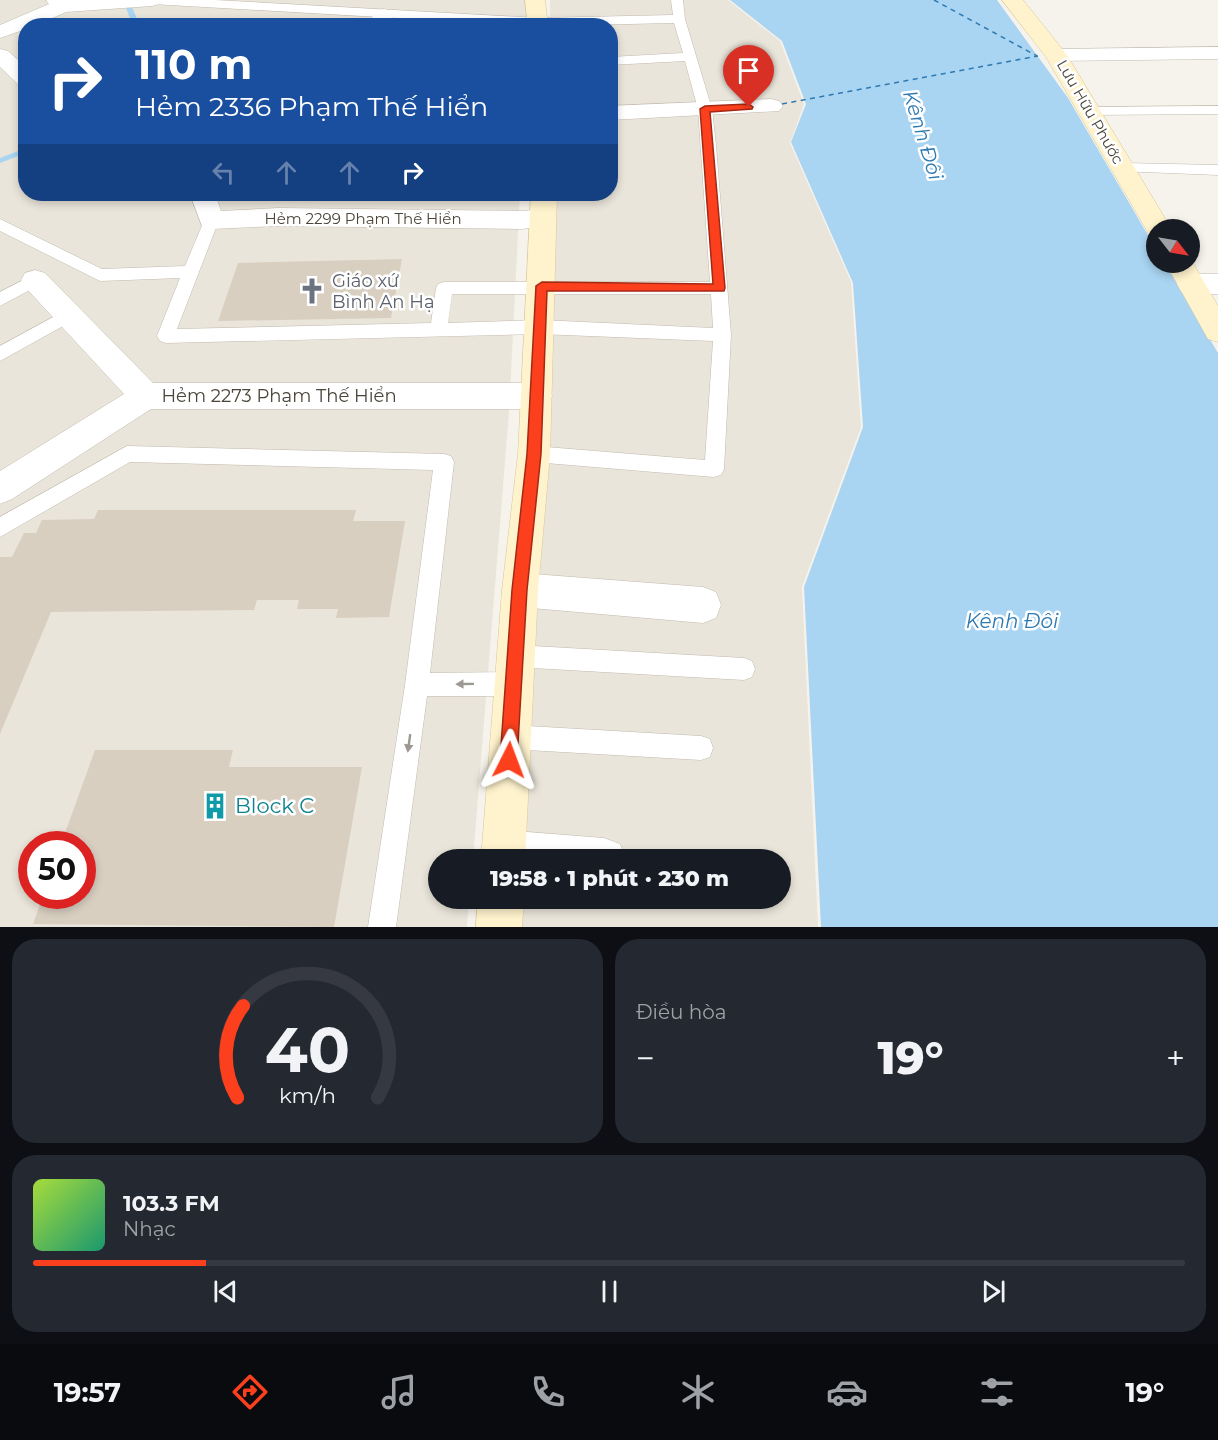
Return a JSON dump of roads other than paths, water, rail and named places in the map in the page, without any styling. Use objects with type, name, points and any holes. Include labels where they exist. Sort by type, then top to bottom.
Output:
[{"type":"main road","points":[[535,0],[537,18]]},
{"type":"main road","name":"Lưu Hữu Phước","points":[[1012,0],[1056,55],[1153,219]]},
{"type":"main road","points":[[503,849],[520,590],[534,454],[542,286],[543,206]]},
{"type":"main road","points":[[1196,277],[1218,331]]},
{"type":"main road","points":[[499,927],[500,909]]},
{"type":"street","points":[[28,18],[59,3],[152,0]]},
{"type":"street","points":[[0,32],[18,23]]},
{"type":"street","points":[[1056,55],[1218,53]]},
{"type":"street","points":[[0,56],[18,72]]},
{"type":"street","points":[[618,112],[771,106]]},
{"type":"street","points":[[205,201],[211,220]]},
{"type":"street","name":"Hẻm 2299 Phạm Thế Hiển","points":[[211,220],[281,205],[523,220],[543,206]]},
{"type":"street","name":"Hẻm 2273 Phạm Thế Hiển","points":[[35,280],[146,396],[536,396]]},
{"type":"street","points":[[0,489],[146,396]]},
{"type":"street","points":[[520,590],[703,605]]},
{"type":"lane","points":[[152,0],[450,18]]},
{"type":"lane","points":[[534,454],[714,469],[722,335],[705,109],[679,20],[677,0]]},
{"type":"lane","points":[[618,22],[679,20]]},
{"type":"lane","points":[[618,61],[689,57]]},
{"type":"lane","points":[[1089,111],[1218,110]]},
{"type":"lane","points":[[1123,168],[1218,170]]},
{"type":"lane","points":[[211,220],[166,336],[540,327],[722,335]]},
{"type":"lane","points":[[0,224],[100,275],[191,272]]},
{"type":"lane","points":[[0,300],[35,280]]},
{"type":"lane","points":[[439,330],[444,288],[542,286],[719,288]]},
{"type":"lane","points":[[0,354],[68,315]]},
{"type":"lane","points":[[0,528],[127,454],[444,462],[417,685],[382,927]]},
{"type":"lane","points":[[417,685],[514,670],[744,669]]},
{"type":"lane","points":[[510,737],[700,748]]},
{"type":"water","name":"Kênh Đôi","points":[[730,0],[997,0],[1068,98],[1146,232],[1146,273],[1171,273],[1218,353],[1218,927],[821,927],[804,587],[863,427],[853,283],[791,142],[806,104],[782,41]]},
{"type":"waterway","points":[[126,0],[134,18]]},
{"type":"waterway","points":[[0,161],[18,153]]},
{"type":"place","name":"Giáo xứ Bình An Hạ","points":[[312,291]]},
{"type":"place","name":"Block C","points":[[215,806]]}]
